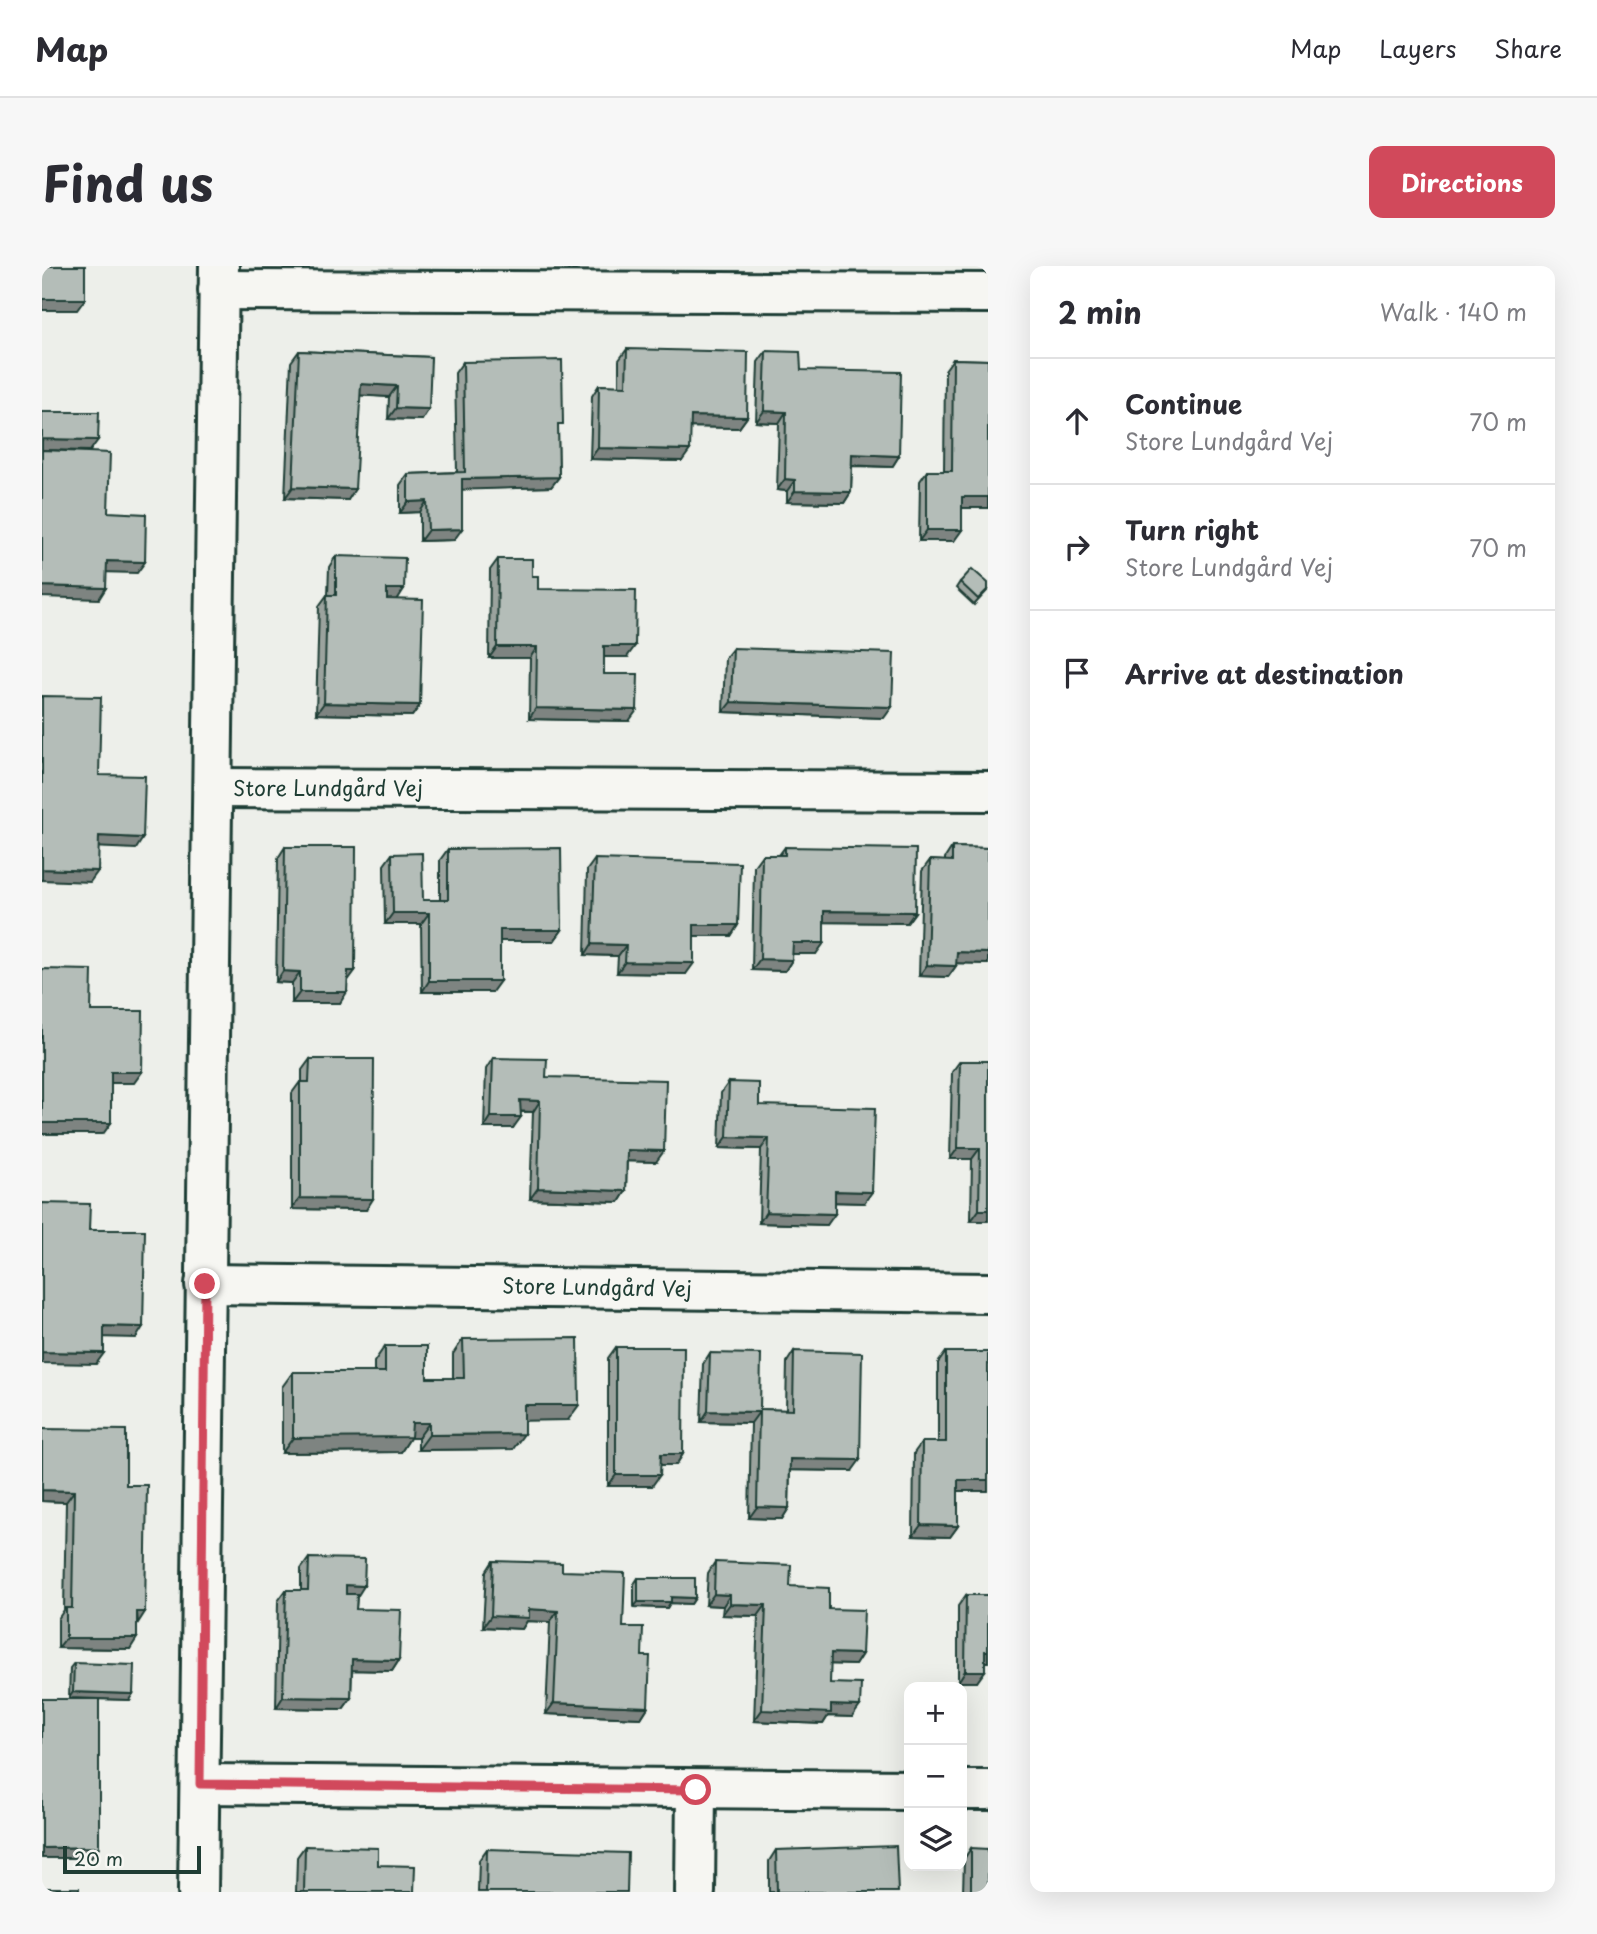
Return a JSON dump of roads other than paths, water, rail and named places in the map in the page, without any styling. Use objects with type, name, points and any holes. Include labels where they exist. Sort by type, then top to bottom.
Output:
[{"type":"street","name":"Store Lundgård Vej","points":[[198,1892],[218,278],[988,293]]},
{"type":"street","name":"Store Lundgård Vej","points":[[213,788],[988,791]]},
{"type":"street","name":"Store Lundgård Vej","points":[[205,1284],[988,1293]]},
{"type":"street","points":[[200,1784],[904,1790]]},
{"type":"street","points":[[695,1892],[696,1790]]},
{"type":"street","points":[[967,1790],[988,1790]]}]
